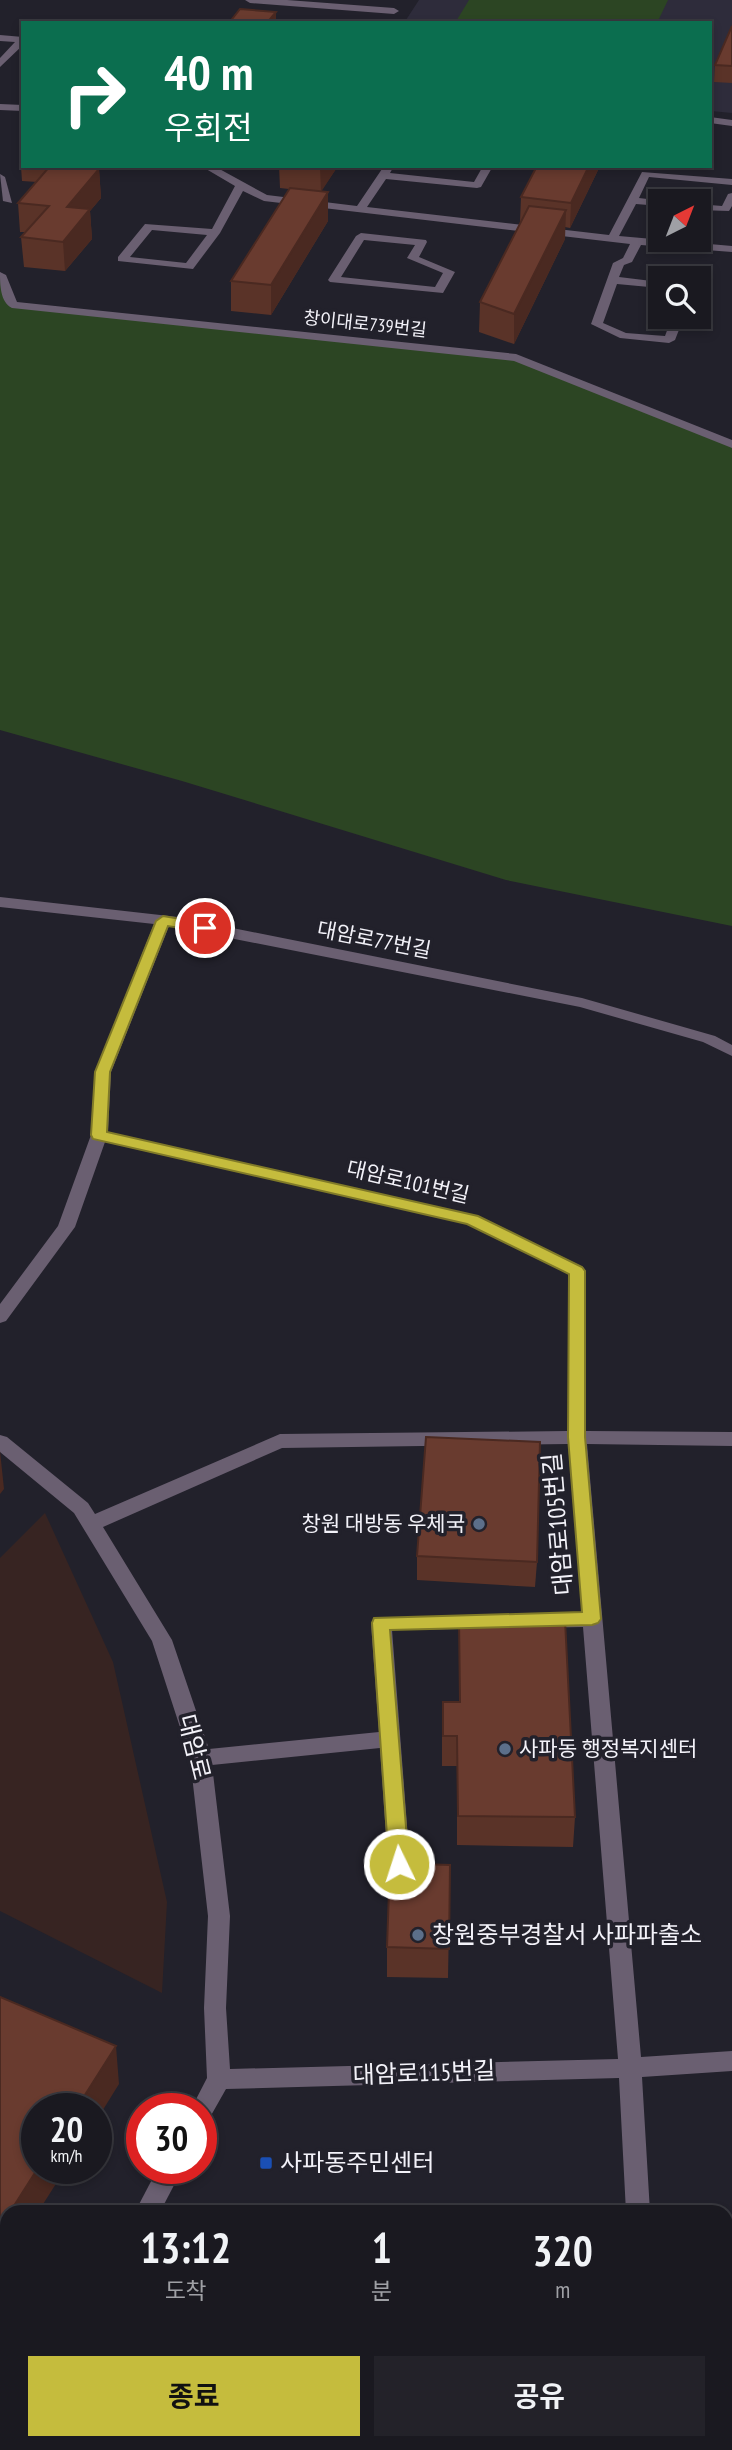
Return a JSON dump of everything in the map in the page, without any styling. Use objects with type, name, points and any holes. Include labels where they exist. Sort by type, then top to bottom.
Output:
[{"type":"street","points":[[250,0],[394,11]]},
{"type":"street","points":[[388,21],[401,0]]},
{"type":"street","points":[[0,38],[21,40]]},
{"type":"street","points":[[0,64],[21,41]]},
{"type":"street","points":[[0,107],[21,108]]},
{"type":"street","points":[[712,120],[732,122]]},
{"type":"street","points":[[210,168],[264,198],[637,241],[732,249]]},
{"type":"street","points":[[360,209],[386,171],[477,185],[487,168]]},
{"type":"street","points":[[613,238],[646,173],[732,182]]},
{"type":"street","points":[[0,177],[8,201]]},
{"type":"street","points":[[215,233],[149,226],[122,259],[189,267],[215,233],[241,185]]},
{"type":"street","points":[[711,208],[725,209],[732,196]]},
{"type":"street","points":[[632,200],[648,202]]},
{"type":"street","points":[[392,239],[410,216]]},
{"type":"street","points":[[360,236],[392,239],[422,242],[403,272],[334,281],[360,236]]},
{"type":"street","points":[[637,241],[628,260],[619,263],[597,324],[624,335],[669,340],[673,329]]},
{"type":"street","name":"창이대로739번길","points":[[0,275],[12,304],[516,358],[732,444]]},
{"type":"street","points":[[613,280],[648,284]]},
{"type":"street","name":"대암로77번길","points":[[0,901],[163,921],[582,1003],[709,1039],[732,1051]]},
{"type":"street","points":[[0,1317],[66,1227],[99,1135],[103,1072],[163,921]]},
{"type":"street","name":"대암로101번길","points":[[99,1135],[472,1220],[577,1271],[577,1437]]},
{"type":"street","name":"대암로105번길","points":[[577,1437],[630,2068]]},
{"type":"street","name":"대암로105번길","points":[[90,1524],[280,1441],[732,1438]]},
{"type":"street","name":"대암로","points":[[0,1442],[81,1508],[162,1640],[201,1758],[219,1916],[215,2008],[219,2079]]},
{"type":"street","points":[[399,1864],[381,1623],[592,1619]]},
{"type":"street","points":[[201,1758],[390,1739]]},
{"type":"street","name":"대암로115번길","points":[[219,2079],[630,2068],[732,2061]]},
{"type":"street","points":[[630,2068],[638,2205]]},
{"type":"street","points":[[211,2093],[219,2079]]},
{"type":"street","points":[[151,2205],[162,2184]]},
{"type":"shaded area","points":[[419,0],[732,0],[732,113],[712,111],[712,21],[405,21]]},
{"type":"shaded area","points":[[45,1513],[113,1662],[167,1902],[162,1993],[0,1911],[0,1558]]},
{"type":"green space","points":[[469,0],[668,0],[658,21],[456,21]]},
{"type":"green space","points":[[0,275],[13,305],[516,358],[732,444],[732,926],[506,880],[182,781],[0,730]]},
{"type":"building","points":[[240,9],[276,12],[269,21],[231,21]]},
{"type":"building","points":[[732,26],[732,66],[715,65]]},
{"type":"building","points":[[48,168],[99,169],[67,207],[90,209],[63,242],[21,237],[49,206],[18,203]]},
{"type":"building","points":[[536,168],[588,168],[571,203],[521,197]]},
{"type":"building","points":[[290,188],[328,192],[271,285],[231,281]]},
{"type":"building","points":[[529,206],[566,210],[514,314],[480,302]]},
{"type":"building","name":"창원 대방동 우체국","points":[[426,1437],[540,1442],[537,1562],[417,1556]]},
{"type":"building","name":"사파동 행정복지센터","points":[[459,1619],[565,1620],[575,1817],[458,1816],[457,1736],[443,1736],[443,1702],[460,1702]]},
{"type":"building","name":"창원중부경찰서 사파파출소","points":[[390,1863],[450,1865],[449,1949],[387,1947]]},
{"type":"building","points":[[0,1997],[116,2046],[86,2093],[21,2093],[21,2184],[28,2184],[14,2205],[0,2205]]},
{"type":"place","name":"창원 대방동 우체국","points":[[479,1524]]},
{"type":"place","name":"사파동 행정복지센터","points":[[505,1749]]},
{"type":"place","name":"창원중부경찰서 사파파출소","points":[[418,1935]]},
{"type":"place","name":"사파동주민센터","points":[[266,2163]]},
{"type":"route","points":[[205,928],[163,921],[103,1072],[99,1135],[472,1220],[577,1271],[577,1437],[592,1619],[381,1623],[399,1864]]}]
